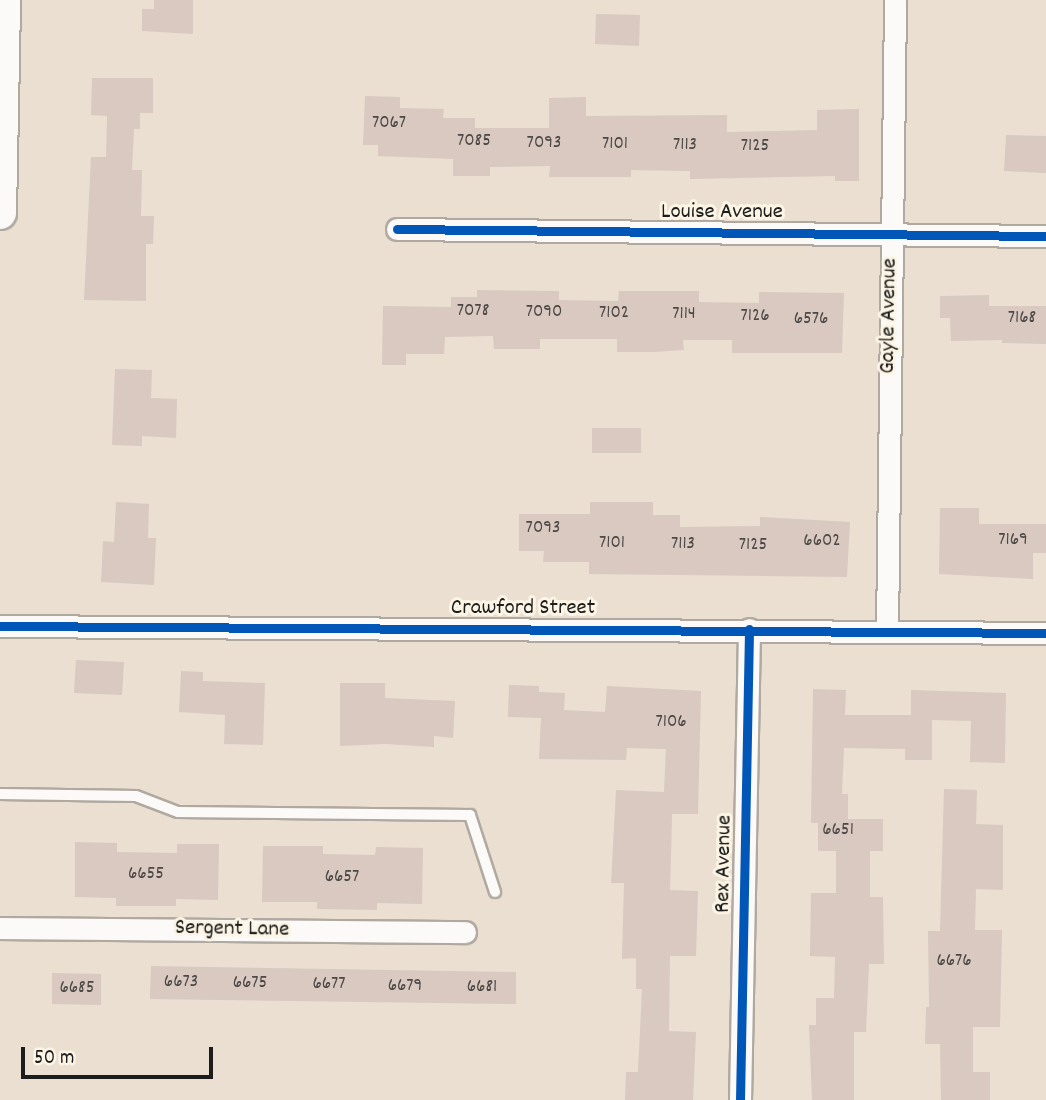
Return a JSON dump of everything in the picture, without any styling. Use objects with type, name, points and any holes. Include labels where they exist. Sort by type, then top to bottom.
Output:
[{"type":"main road","points":[[0,213],[4,0]]},
{"type":"street","name":"Gayle Avenue","points":[[887,631],[895,0]]},
{"type":"street","name":"Louise Avenue","points":[[397,229],[1046,236]]},
{"type":"street","name":"Crawford Street","points":[[0,625],[1046,633]]},
{"type":"street","name":"Rex Avenue","points":[[740,1100],[749,629]]},
{"type":"street","name":"Sergent Lane","points":[[0,928],[465,932]]},
{"type":"lane","points":[[0,794],[136,796],[178,812],[470,815],[495,891]]},
{"type":"building","points":[[154,0],[193,0],[193,34],[142,31],[142,9],[154,9]]},
{"type":"building","points":[[596,14],[640,15],[639,46],[595,44]]},
{"type":"building","points":[[92,78],[153,78],[153,113],[140,113],[140,129],[134,129],[132,170],[142,170],[141,216],[154,216],[153,244],[146,244],[146,301],[84,300],[91,157],[106,157],[107,116],[91,115]]},
{"type":"building","points":[[365,96],[400,97],[400,108],[444,109],[443,118],[475,118],[475,128],[549,128],[549,98],[586,97],[586,116],[727,115],[727,132],[817,130],[817,110],[859,109],[859,181],[835,181],[835,176],[690,179],[690,171],[631,170],[631,177],[549,177],[550,166],[490,167],[490,176],[453,176],[453,159],[378,156],[378,145],[363,145]]},
{"type":"building","points":[[1006,135],[1046,136],[1046,173],[1004,171]]},
{"type":"building","points":[[477,290],[559,291],[559,300],[618,301],[619,291],[699,291],[699,302],[759,303],[759,292],[844,293],[842,353],[732,353],[732,340],[683,340],[684,350],[654,352],[617,352],[617,339],[540,339],[540,349],[494,349],[493,336],[445,337],[444,354],[406,354],[406,365],[382,365],[383,306],[451,307],[451,297],[477,297]]},
{"type":"building","points":[[989,295],[989,306],[1046,306],[1046,344],[1002,343],[1002,340],[951,341],[950,318],[940,318],[940,296]]},
{"type":"building","points":[[115,369],[152,370],[151,398],[177,399],[176,438],[142,436],[142,446],[112,445]]},
{"type":"building","points":[[592,428],[641,428],[641,453],[592,453]]},
{"type":"building","points":[[116,502],[149,504],[148,538],[156,538],[154,585],[101,582],[103,541],[114,542]]},
{"type":"building","points":[[590,502],[653,502],[653,515],[680,515],[680,527],[760,526],[760,517],[850,522],[847,577],[589,574],[589,562],[543,562],[544,551],[519,551],[519,514],[590,514]]},
{"type":"building","points":[[940,508],[979,508],[979,524],[1046,524],[1046,553],[1033,553],[1033,579],[939,574]]},
{"type":"building","points":[[76,660],[124,662],[122,695],[74,693]]},
{"type":"building","points":[[181,671],[203,672],[203,681],[265,683],[263,745],[224,744],[225,715],[179,712]]},
{"type":"building","points":[[340,683],[385,683],[385,698],[455,701],[453,738],[434,736],[434,747],[385,744],[340,746]]},
{"type":"building","points":[[509,685],[539,686],[539,692],[565,693],[564,710],[605,712],[607,686],[701,691],[698,814],[672,814],[670,890],[698,891],[696,956],[670,956],[669,1031],[696,1032],[693,1100],[625,1100],[626,1072],[638,1072],[642,989],[636,989],[636,958],[622,959],[624,883],[611,883],[616,790],[664,792],[666,749],[627,748],[626,760],[539,759],[541,718],[508,717]]},
{"type":"building","points":[[813,689],[846,690],[845,715],[911,715],[911,690],[1006,693],[1005,763],[970,762],[971,721],[932,720],[932,760],[905,760],[905,749],[844,748],[842,794],[848,794],[848,819],[883,819],[883,851],[870,851],[870,897],[883,897],[884,964],[869,964],[866,1032],[854,1032],[854,1100],[812,1100],[809,1025],[816,1025],[816,998],[834,998],[835,957],[810,956],[811,893],[836,893],[836,851],[818,851],[818,823],[811,823]]},
{"type":"building","points":[[944,789],[977,790],[976,824],[1003,825],[1003,890],[976,889],[975,930],[1002,930],[1000,1027],[973,1027],[973,1072],[990,1072],[990,1100],[941,1100],[940,1044],[925,1044],[926,1007],[929,1007],[928,931],[940,931]]},
{"type":"building","points":[[75,842],[117,843],[117,852],[177,853],[177,844],[219,844],[218,900],[176,899],[176,906],[116,906],[116,898],[75,897]]},
{"type":"building","points":[[263,846],[323,846],[323,854],[375,855],[376,847],[423,848],[422,904],[377,903],[377,910],[317,909],[317,902],[262,902]]},
{"type":"building","points":[[151,966],[516,972],[516,1004],[150,999]]},
{"type":"building","points":[[52,973],[101,974],[101,1005],[52,1004]]},
{"type":"cycle path","points":[[397,229],[1046,236]]},
{"type":"cycle path","points":[[0,626],[1046,633]]},
{"type":"cycle path","points":[[740,1100],[749,629]]}]
